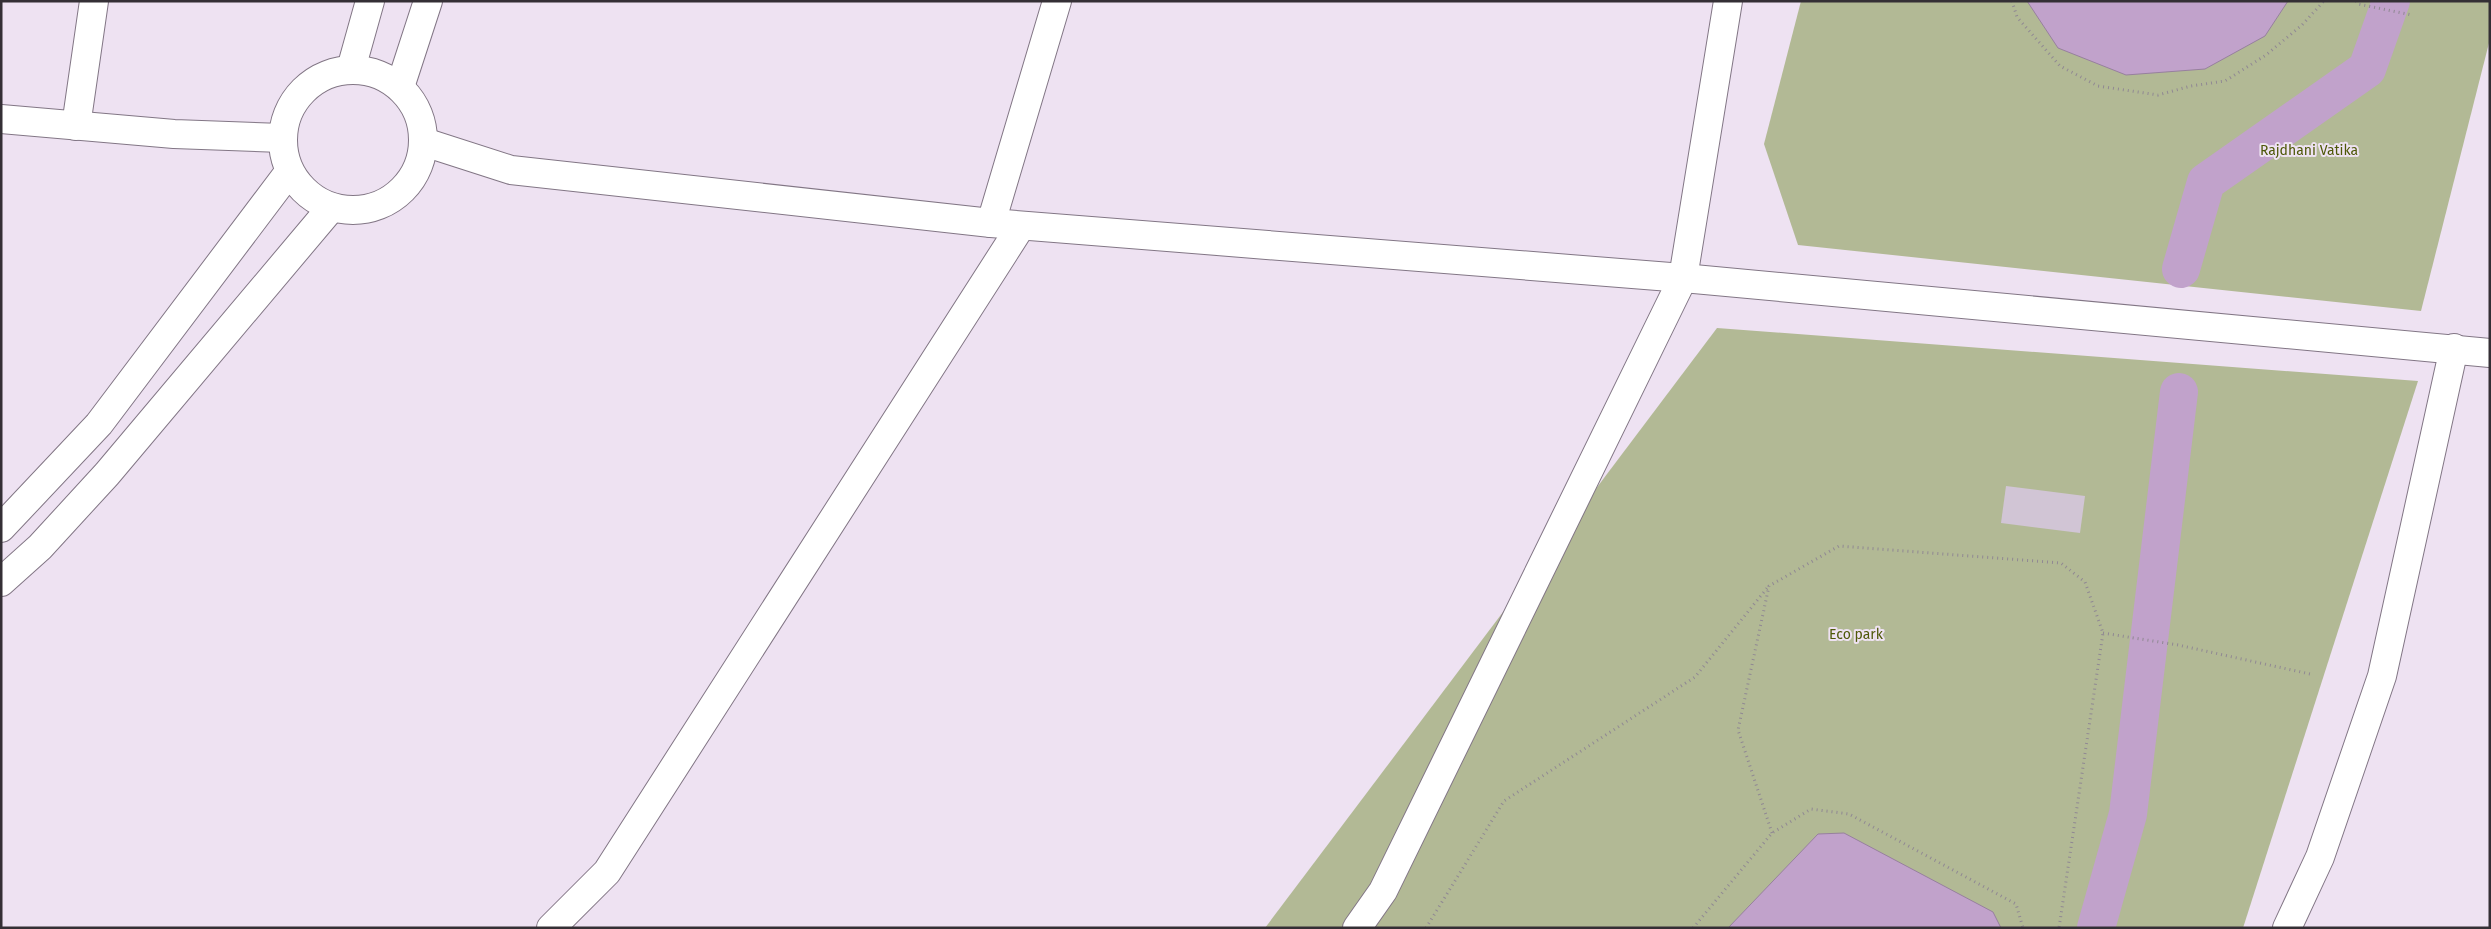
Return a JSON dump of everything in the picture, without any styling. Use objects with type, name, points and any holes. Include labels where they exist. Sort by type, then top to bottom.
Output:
[{"type":"street","points":[[76,126],[94,1]]},
{"type":"street","points":[[350,69],[370,1]]},
{"type":"street","points":[[400,87],[428,1]]},
{"type":"street","points":[[991,223],[1058,1]]},
{"type":"street","points":[[1357,928],[1383,891],[1683,278],[1728,1]]},
{"type":"street","points":[[350,69],[368,71],[385,77],[400,87],[413,102],[419,115],[424,142],[417,170],[410,183],[395,198],[375,208],[353,211],[331,208],[314,200],[300,188],[290,172],[284,155],[282,138],[290,111],[296,99],[311,84],[330,74],[350,69]]},
{"type":"street","points":[[1,119],[174,134],[282,138]]},
{"type":"street","points":[[424,142],[511,170],[991,223],[1683,278],[2454,348],[2490,353]]},
{"type":"street","points":[[1,528],[99,424],[290,172]]},
{"type":"street","points":[[1,582],[40,547],[107,474],[331,208]]},
{"type":"street","points":[[551,928],[607,872],[1021,226]]},
{"type":"street","points":[[2287,928],[2320,857],[2382,676],[2454,348]]},
{"type":"path","points":[[2012,1],[2017,17],[2060,66],[2098,86],[2158,95],[2190,86],[2225,81],[2266,55],[2302,25],[2324,1]]},
{"type":"path","points":[[2357,3],[2412,15]]},
{"type":"path","points":[[1426,928],[1504,801],[1695,676],[1769,586],[1839,546],[2061,563],[2085,582],[2103,633],[2059,928]]},
{"type":"path","points":[[1769,586],[1738,730],[1772,833]]},
{"type":"path","points":[[2103,633],[2178,645],[2310,674]]},
{"type":"path","points":[[1693,928],[1772,833],[1811,809],[1849,814],[2016,904],[2023,928]]},
{"type":"green space","name":"Rajdhani Vatika","points":[[1801,1],[2490,1],[2490,39],[2421,311],[1798,245],[1764,144]]},
{"type":"green space","name":"Eco park","points":[[1717,328],[2418,381],[2243,928],[1265,928]]},
{"type":"shaded area","points":[[2027,1],[2288,1],[2265,36],[2205,69],[2126,75],[2058,48]]},
{"type":"shaded area","points":[[1844,833],[1993,912],[2001,928],[1728,928],[1818,834]]},
{"type":"building","points":[[2006,486],[2085,496],[2080,533],[2001,523]]},
{"type":"waterway","points":[[2181,269],[2206,182],[2367,69],[2391,1]]},
{"type":"waterway","points":[[2096,928],[2128,814],[2179,392]]}]
